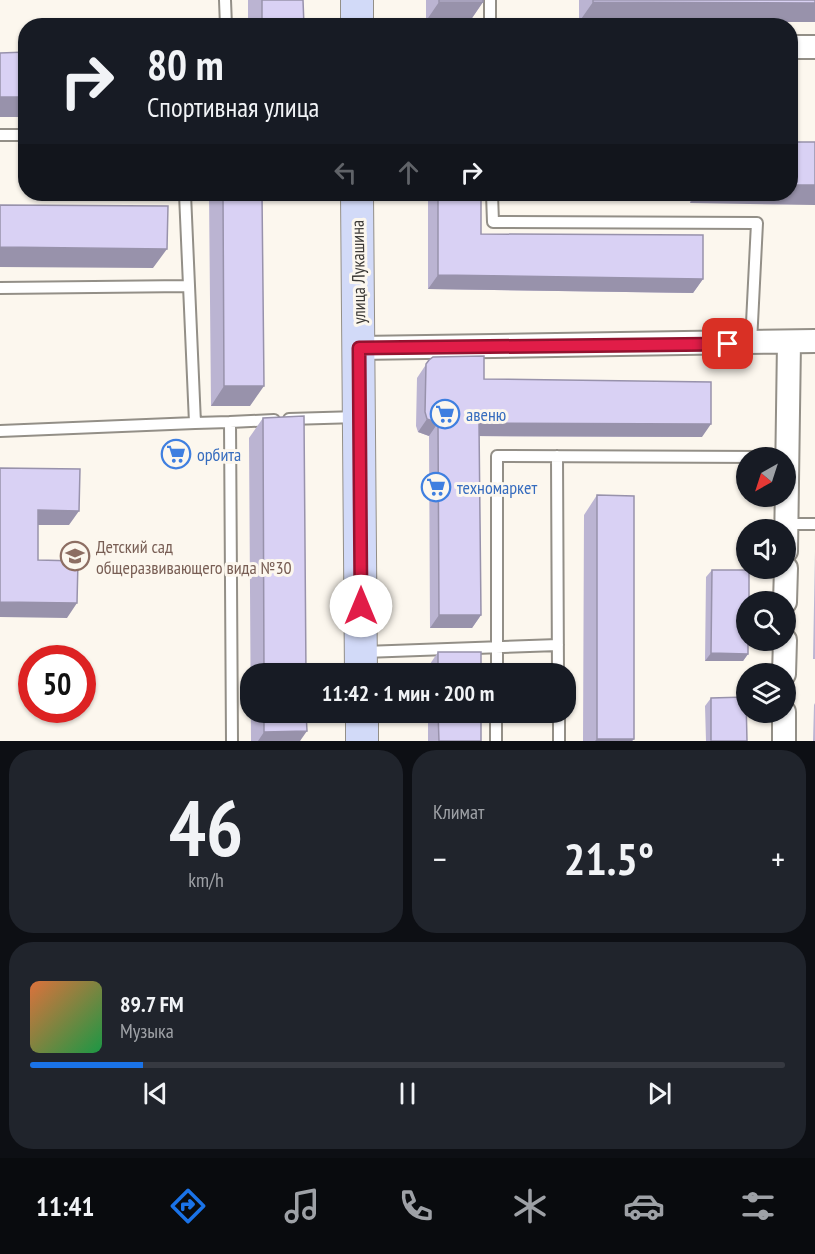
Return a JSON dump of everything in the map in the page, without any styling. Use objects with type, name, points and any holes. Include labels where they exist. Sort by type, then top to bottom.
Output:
[{"type":"main road","points":[[357,0],[357,18]]},
{"type":"main road","name":"улица Лукашина","points":[[357,201],[361,663]]},
{"type":"main road","points":[[362,723],[362,741]]},
{"type":"street","points":[[798,47],[815,47]]},
{"type":"street","points":[[359,348],[751,344],[815,341]]},
{"type":"street","points":[[787,447],[789,342]]},
{"type":"street","points":[[784,723],[784,741]]},
{"type":"lane","points":[[225,0],[226,18]]},
{"type":"lane","points":[[490,0],[490,18]]},
{"type":"lane","points":[[0,135],[18,135]]},
{"type":"lane","points":[[185,201],[195,423]]},
{"type":"lane","points":[[492,201],[493,222],[757,223],[751,344]]},
{"type":"lane","points":[[0,288],[188,286]]},
{"type":"lane","points":[[0,431],[360,417]]},
{"type":"lane","points":[[230,422],[232,741]]},
{"type":"lane","points":[[496,663],[497,456],[736,457]]},
{"type":"lane","points":[[557,456],[558,663]]},
{"type":"lane","points":[[796,524],[815,524]]},
{"type":"lane","points":[[361,663],[497,647],[558,645]]},
{"type":"lane","points":[[496,723],[496,741]]},
{"type":"lane","points":[[559,723],[559,741]]},
{"type":"building","points":[[262,0],[303,0],[304,18],[262,18]]},
{"type":"building","points":[[439,0],[483,0],[483,2],[439,2]]},
{"type":"building","points":[[593,0],[815,0],[815,3],[593,2]]},
{"type":"building","points":[[18,52],[18,97],[0,97],[0,53]]},
{"type":"building","points":[[798,142],[815,142],[815,185],[798,185]]},
{"type":"building","points":[[223,201],[262,201],[264,386],[224,386]]},
{"type":"building","points":[[438,201],[481,201],[481,234],[703,235],[703,279],[438,275]]},
{"type":"building","points":[[0,205],[168,206],[167,249],[0,247]]},
{"type":"building","points":[[484,356],[484,379],[711,382],[711,424],[479,423],[481,615],[439,615],[438,423],[427,419],[425,412],[426,364],[433,357]]},
{"type":"building","points":[[304,416],[306,663],[264,663],[263,418]]},
{"type":"building","points":[[0,468],[80,469],[79,511],[38,510],[38,560],[78,561],[77,603],[0,602]]},
{"type":"building","points":[[597,495],[634,496],[634,739],[597,739]]},
{"type":"building","points":[[712,570],[736,570],[736,579],[749,579],[749,591],[736,591],[736,651],[748,651],[748,654],[711,653]]},
{"type":"building","points":[[438,652],[481,652],[481,663],[438,663]]},
{"type":"building","points":[[736,697],[736,723],[747,723],[747,741],[711,741],[711,698]]},
{"type":"building","points":[[264,723],[307,723],[307,731],[264,732]]},
{"type":"building","points":[[438,723],[481,723],[481,741],[439,741]]},
{"type":"place","name":"авеню","points":[[445,414]]},
{"type":"place","name":"орбита","points":[[176,454]]},
{"type":"place","name":"техномаркет","points":[[436,487]]},
{"type":"place","name":"Детский сад общеразвивающего вида №30","points":[[75,556]]},
{"type":"route","points":[[361,606],[359,348],[728,344]]}]
